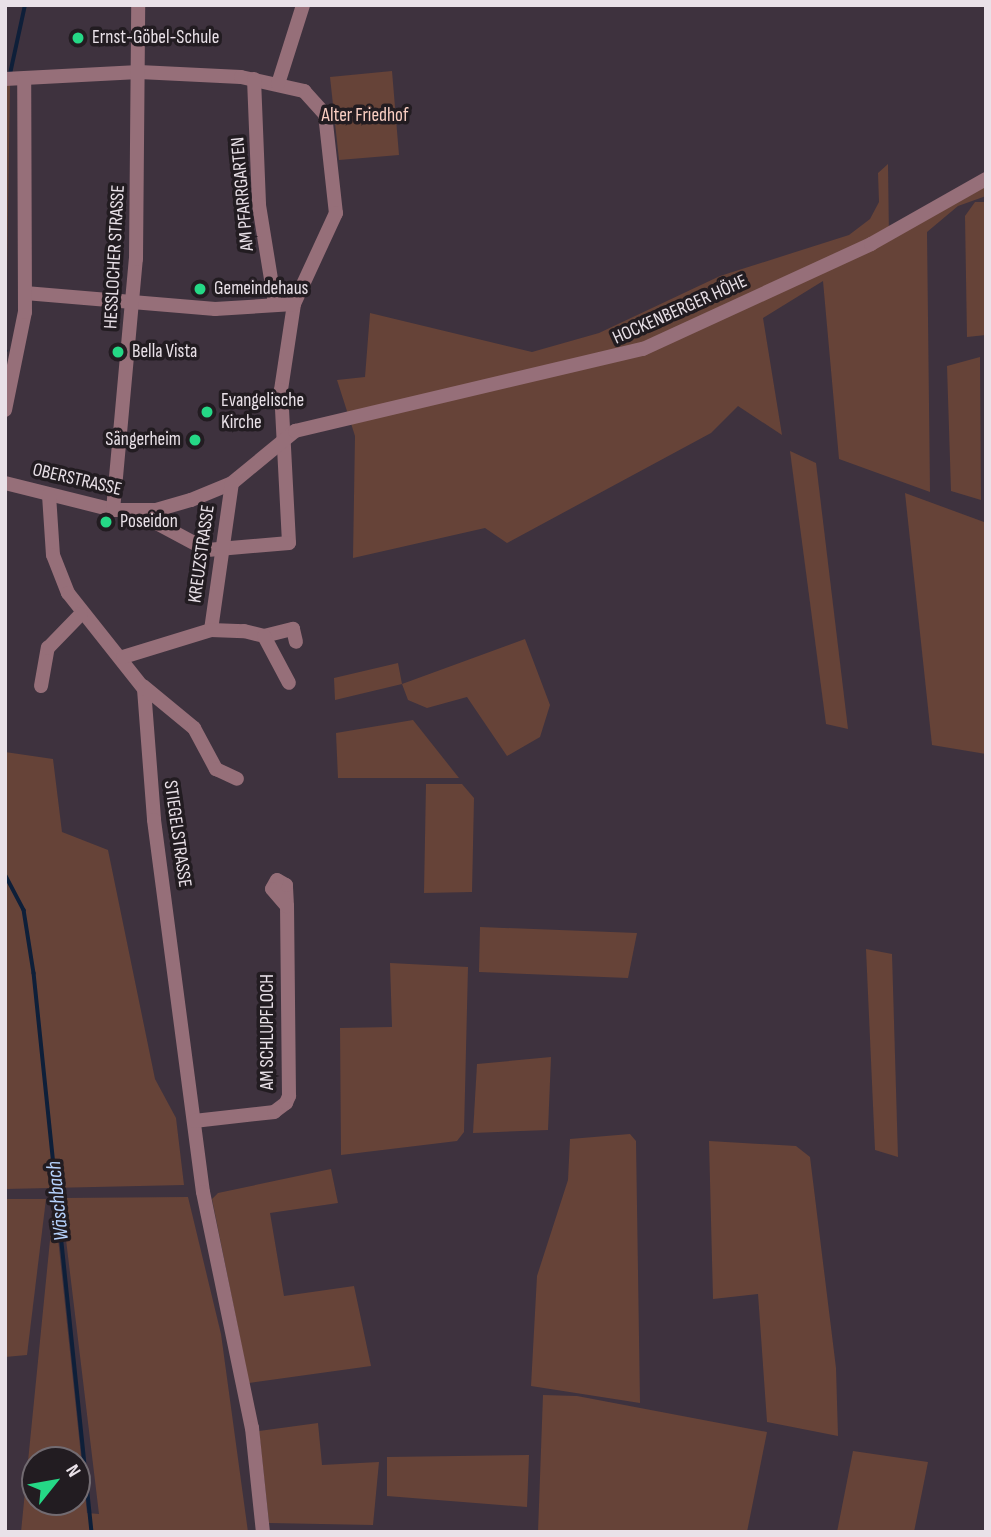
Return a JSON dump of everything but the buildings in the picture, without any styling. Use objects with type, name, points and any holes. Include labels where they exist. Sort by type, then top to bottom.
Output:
[{"type":"street","name":"HESSLOCHER STRASSE","points":[[113,510],[134,302],[138,5]]},
{"type":"street","points":[[278,84],[303,5]]},
{"type":"street","points":[[5,410],[21,354],[25,293],[15,79],[139,72],[254,79],[313,95],[322,106],[336,203],[334,222],[294,304],[280,398],[286,435],[289,542],[221,551],[192,545],[136,512]]},
{"type":"street","name":"AM PFARRGARTEN","points":[[254,79],[259,205],[275,304]]},
{"type":"street","name":"HOCKENBERGER HÖHE","points":[[286,435],[621,358],[871,244],[986,179]]},
{"type":"street","points":[[25,293],[215,309],[294,304]]},
{"type":"street","name":"OBERSTRASSE","points":[[5,483],[113,510],[136,512],[191,500],[232,483],[286,435]]},
{"type":"street","name":"KREUZSTRASSE","points":[[211,630],[232,483]]},
{"type":"street","name":"STIEGELSTRASSE","points":[[49,495],[53,555],[81,614],[123,657],[143,686],[206,1207],[252,1428],[263,1532]]},
{"type":"street","points":[[41,686],[48,648],[81,614]]},
{"type":"street","points":[[123,657],[211,630],[264,636],[293,629],[296,642]]},
{"type":"street","points":[[264,636],[289,683]]},
{"type":"street","points":[[143,686],[194,728],[216,769],[237,779]]},
{"type":"street","name":"AM SCHLUPFLOCH","points":[[194,1121],[274,1112],[286,1103],[287,906]]},
{"type":"green space","name":"Alter Friedhof","points":[[392,71],[399,155],[339,160],[330,77]]},
{"type":"green space","points":[[5,84],[10,84],[7,274],[5,274]]},
{"type":"green space","points":[[888,164],[889,239],[986,186],[986,196],[958,206],[927,232],[930,492],[839,459],[823,281],[763,318],[782,435],[738,406],[711,433],[507,543],[485,528],[353,558],[355,436],[337,380],[365,377],[370,313],[532,352],[599,333],[720,276],[849,235],[870,219],[879,202],[878,173]]},
{"type":"green space","points":[[975,202],[986,202],[986,335],[967,337],[965,216]]},
{"type":"green space","points":[[980,357],[981,500],[951,491],[947,366]]},
{"type":"green space","points":[[790,451],[816,463],[848,729],[826,724]]},
{"type":"green space","points":[[905,493],[984,522],[986,754],[932,745]]},
{"type":"green space","points":[[525,639],[550,705],[540,737],[507,756],[467,697],[427,708],[408,700],[402,684]]},
{"type":"green space","points":[[398,663],[402,684],[335,700],[334,678]]},
{"type":"green space","points":[[413,720],[459,778],[338,778],[336,733]]},
{"type":"green space","points":[[5,752],[53,759],[62,832],[108,850],[155,1079],[176,1118],[184,1185],[5,1189]]},
{"type":"green space","points":[[426,784],[462,784],[474,798],[472,892],[424,893]]},
{"type":"green space","points":[[480,927],[637,933],[628,978],[479,972]]},
{"type":"green space","points":[[866,949],[892,954],[898,1157],[875,1150]]},
{"type":"green space","points":[[390,963],[468,967],[464,1132],[457,1141],[341,1155],[340,1028],[392,1027]]},
{"type":"green space","points":[[551,1057],[548,1130],[473,1133],[477,1064]]},
{"type":"green space","points":[[630,1134],[636,1141],[640,1403],[531,1386],[537,1276],[568,1180],[570,1139]]},
{"type":"green space","points":[[709,1141],[796,1146],[810,1157],[836,1368],[838,1436],[767,1422],[758,1294],[713,1299]]},
{"type":"green space","points":[[331,1169],[338,1203],[270,1213],[284,1296],[354,1286],[371,1366],[249,1383],[212,1199],[218,1193]]},
{"type":"green space","points":[[188,1197],[221,1334],[248,1532],[21,1532],[23,1516],[99,1514],[61,1198]]},
{"type":"green space","points":[[5,1199],[46,1199],[27,1355],[5,1357]]},
{"type":"green space","points":[[54,1200],[80,1446],[30,1446]]},
{"type":"green space","points":[[543,1395],[577,1396],[767,1432],[747,1532],[538,1532]]},
{"type":"green space","points":[[318,1423],[322,1465],[379,1462],[373,1525],[269,1523],[259,1431]]},
{"type":"green space","points":[[853,1451],[928,1462],[914,1532],[837,1532]]},
{"type":"green space","points":[[529,1455],[527,1507],[387,1496],[387,1457]]},
{"type":"waterway","name":"Wäschbach","points":[[10,74],[25,5]]},
{"type":"waterway","name":"Wäschbach","points":[[5,874],[24,910],[34,973],[92,1532]]},
{"type":"place","name":"Ernst-Göbel-Schule","points":[[78,38]]},
{"type":"place","name":"Gemeindehaus","points":[[200,289]]},
{"type":"place","name":"Bella Vista","points":[[118,352]]},
{"type":"place","name":"Evangelische Kirche","points":[[207,412]]},
{"type":"place","name":"Sängerheim","points":[[195,440]]},
{"type":"place","name":"Poseidon","points":[[106,522]]}]
